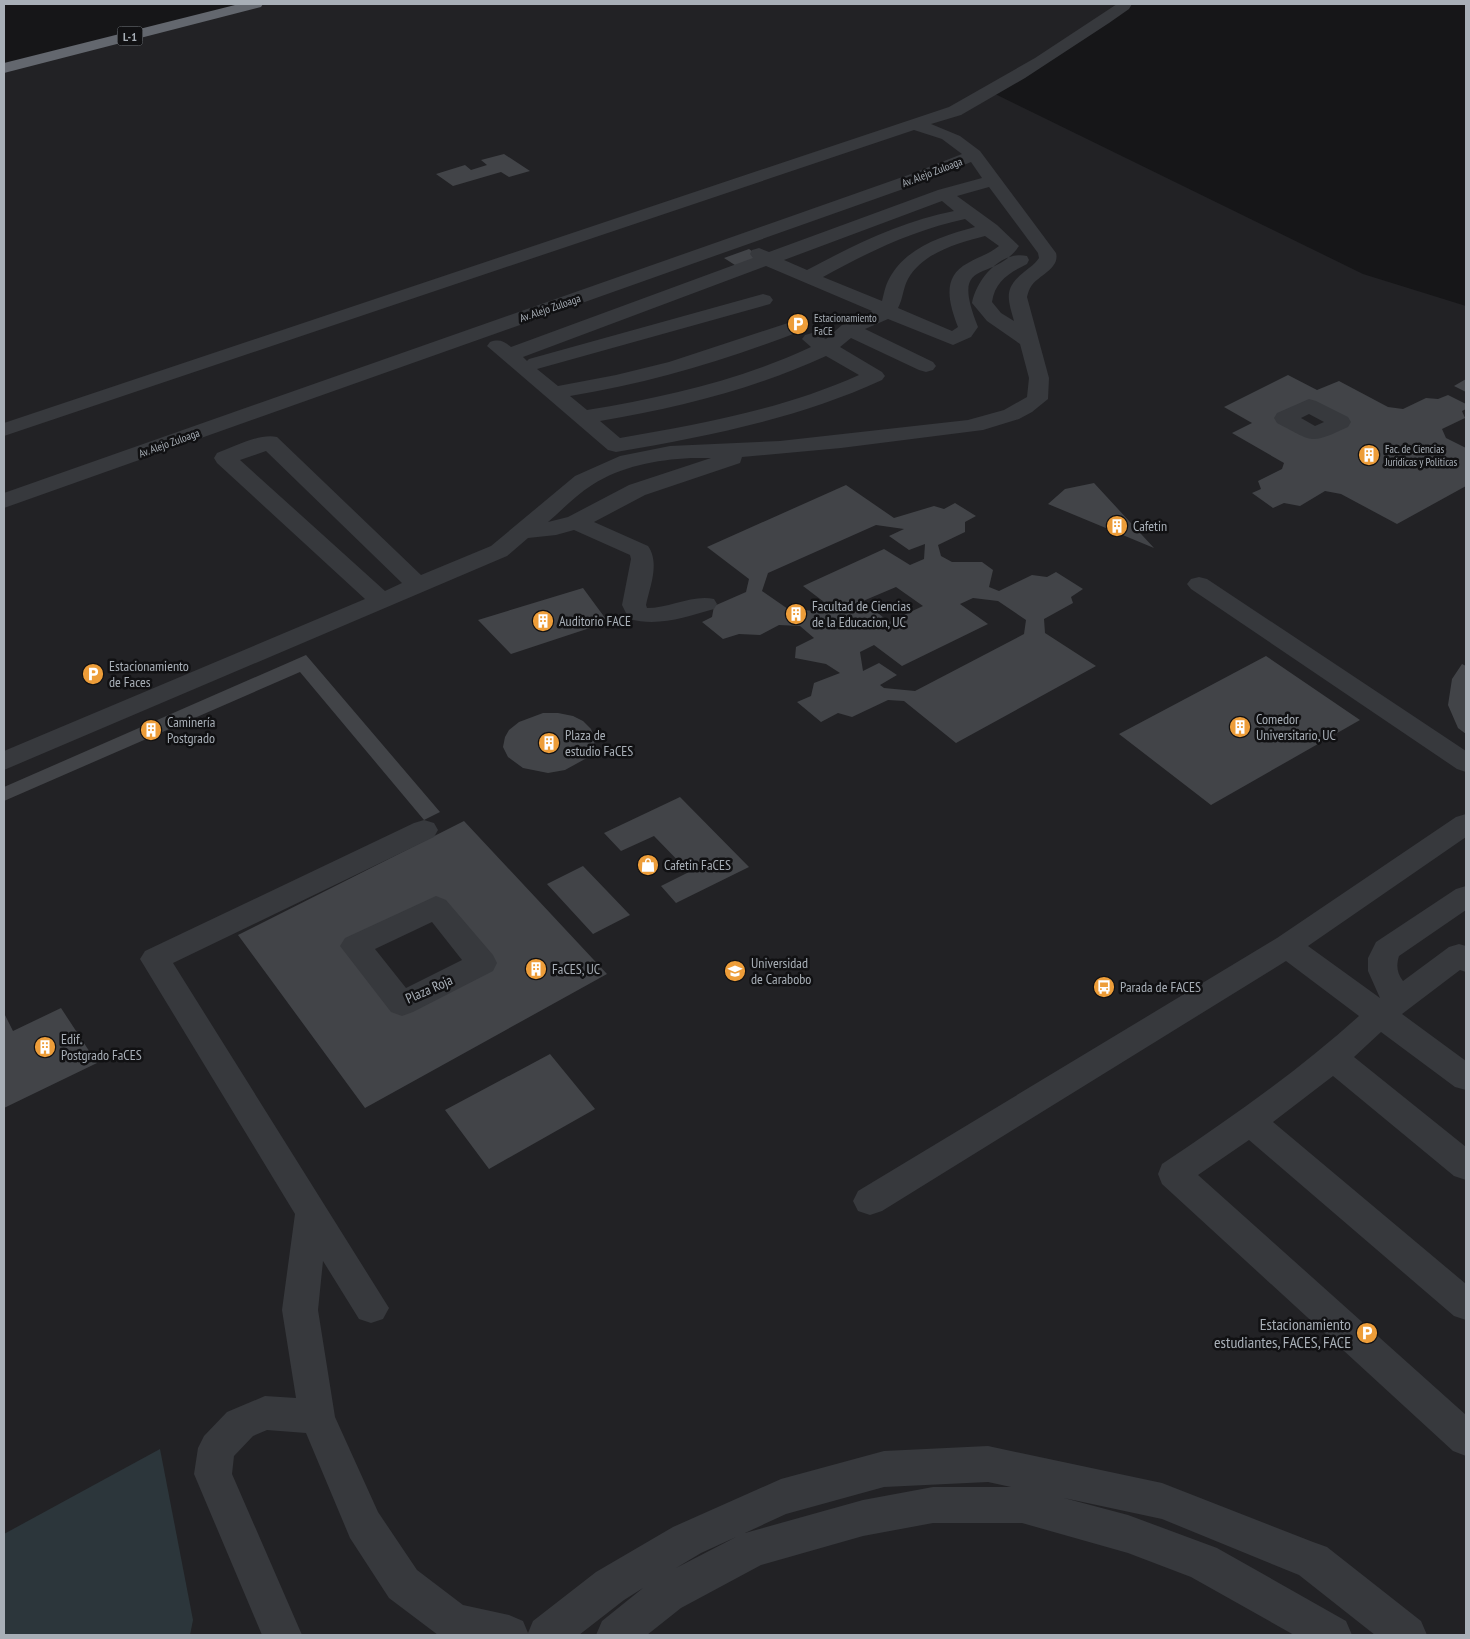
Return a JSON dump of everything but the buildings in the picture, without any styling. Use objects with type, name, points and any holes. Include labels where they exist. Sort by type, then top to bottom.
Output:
[{"type":"highway","name":"L-1","points":[[4,68],[256,4]]},
{"type":"street","points":[[4,430],[916,126],[955,111],[991,92],[1089,30],[1124,6],[1124,4]]},
{"type":"street","name":"Av. Alejo Zuloaga","points":[[7,499],[710,252],[917,178],[974,155],[960,141],[931,129],[916,126]]},
{"type":"street","points":[[4,761],[499,551],[584,481],[598,472],[628,460],[676,451],[758,449],[962,428],[1014,415],[1037,399],[1040,378],[1016,297],[1023,282],[1046,263],[1047,253],[974,155]]},
{"type":"street","points":[[517,361],[768,260],[786,251],[944,194],[981,183],[995,181]]},
{"type":"street","points":[[739,241],[768,260],[885,312],[952,339],[964,333],[968,327],[957,298],[960,283],[973,267],[1004,252],[1010,246],[944,194]]},
{"type":"street","points":[[808,277],[859,249],[885,238],[934,221],[969,213]]},
{"type":"street","points":[[584,417],[669,402],[706,393],[774,369],[825,348],[849,329],[885,312],[891,304],[894,287],[899,277],[913,262],[943,244],[990,229]]},
{"type":"street","points":[[480,333],[517,361],[616,445],[724,425],[786,410],[830,396],[875,376],[825,348],[794,327],[763,300],[738,272],[710,252]]},
{"type":"street","points":[[1029,341],[994,316],[982,303],[983,291],[997,272],[1019,260],[1047,253]]},
{"type":"street","points":[[517,361],[763,300]]},
{"type":"street","points":[[554,392],[598,386],[690,363],[794,327]]},
{"type":"street","points":[[849,329],[926,366]]},
{"type":"street","points":[[246,416],[269,442],[418,585]]},
{"type":"street","points":[[200,432],[225,458],[381,600]]},
{"type":"street","points":[[225,458],[269,442]]},
{"type":"street","points":[[523,532],[556,528],[576,522],[637,490],[758,449]]},
{"type":"street","points":[[576,522],[640,552],[644,559],[634,606],[638,614],[671,613],[705,604]]},
{"type":"street","points":[[1199,584],[1466,763]]},
{"type":"street","points":[[870,1201],[1287,946],[1466,824]]},
{"type":"street","points":[[371,1308],[156,959],[424,830]]},
{"type":"street","points":[[1390,1007],[1381,973],[1381,962],[1386,950],[1466,896]]},
{"type":"street","points":[[1287,946],[1390,1007],[1466,1078]]},
{"type":"street","points":[[1464,955],[1390,1007],[1333,1058],[1250,1122],[1174,1174],[1466,1439]]},
{"type":"street","points":[[1333,1058],[1466,1166]]},
{"type":"street","points":[[1250,1122],[1466,1305]]},
{"type":"street","points":[[312,1212],[300,1310],[317,1417],[364,1525],[403,1584],[454,1623],[509,1635]]},
{"type":"street","points":[[282,1635],[213,1474],[217,1448],[240,1424],[265,1413],[317,1417]]},
{"type":"street","points":[[547,1635],[610,1586],[687,1540],[781,1496],[884,1469],[988,1464],[1162,1501],[1313,1561],[1407,1635]]},
{"type":"street","points":[[616,1635],[668,1594],[754,1548],[863,1518],[933,1505],[1022,1505],[1128,1534],[1203,1562],[1332,1635]]},
{"type":"shaded area","name":"Universidad de Carabobo","points":[[256,4],[1123,4],[989,91],[1363,274],[1466,306],[1466,1635],[4,1635],[4,68]]},
{"type":"shaded area","points":[[160,1449],[193,1620],[190,1635],[4,1635],[4,1534]]},
{"type":"place","name":"Estacionamiento FaCE","points":[[798,324]]},
{"type":"place","name":"Fac. de Ciencias Juridicas y Politicas","points":[[1369,455]]},
{"type":"place","name":"Cafetin","points":[[1117,526]]},
{"type":"place","name":"Facultad de Ciencias de la Educacion, UC","points":[[796,614]]},
{"type":"place","name":"Auditorio FACE","points":[[543,621]]},
{"type":"place","name":"Estacionamiento de Faces","points":[[93,674]]},
{"type":"place","name":"Comedor Universitario, UC","points":[[1240,727]]},
{"type":"place","name":"Caminería Postgrado","points":[[151,730]]},
{"type":"place","name":"Plaza de estudio FaCES","points":[[549,743]]},
{"type":"place","name":"Cafetin FaCES","points":[[648,865]]},
{"type":"place","name":"FaCES, UC","points":[[536,969]]},
{"type":"place","name":"Universidad de Carabobo","points":[[735,971]]},
{"type":"place","name":"Parada de FACES","points":[[1104,987]]},
{"type":"place","name":"Edif. Postgrado FaCES","points":[[45,1047]]},
{"type":"place","name":"Estacionamiento estudiantes, FACES, FACE","points":[[1367,1333]]}]
